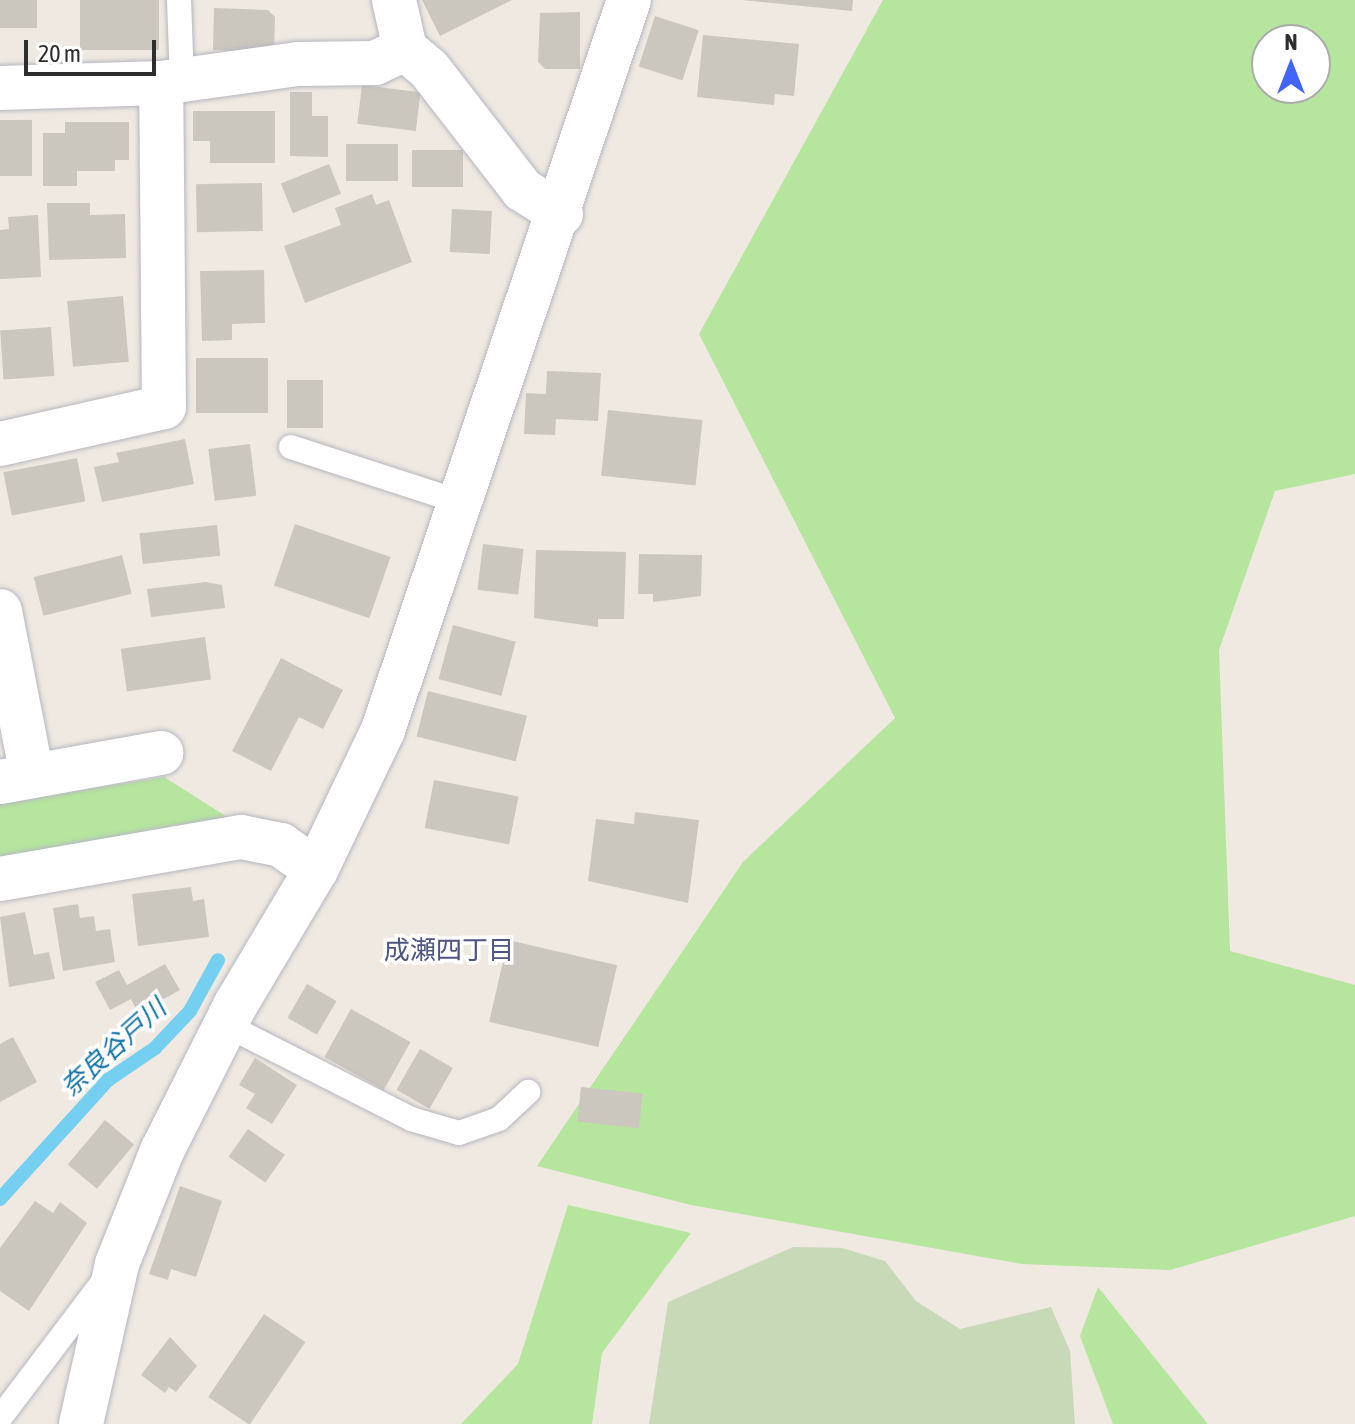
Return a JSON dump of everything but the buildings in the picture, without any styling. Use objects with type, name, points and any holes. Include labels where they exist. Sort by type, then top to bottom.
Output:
[{"type":"street","points":[[394,0],[405,49],[429,69],[523,190],[561,214]]},
{"type":"street","points":[[81,1424],[117,1264],[162,1151],[226,1025],[316,870],[383,730],[561,214],[629,0]]},
{"type":"street","points":[[0,88],[171,82],[298,64],[375,63],[405,49]]},
{"type":"street","points":[[0,444],[164,407],[171,82]]},
{"type":"street","points":[[0,611],[16,779],[161,753]]},
{"type":"street","points":[[0,879],[241,837],[281,845],[316,870]]},
{"type":"lane","points":[[171,82],[179,0]]},
{"type":"lane","points":[[291,447],[463,503]]},
{"type":"lane","points":[[226,1025],[411,1119],[459,1133],[499,1119],[528,1092]]},
{"type":"lane","points":[[0,1418],[117,1264]]},
{"type":"green space","points":[[883,0],[1355,0],[1355,474],[1275,491],[1219,650],[1230,951],[1355,985],[1355,1216],[1170,1270],[1022,1264],[691,1205],[537,1166],[743,862],[895,718],[699,334]]},
{"type":"green space","points":[[164,777],[232,820],[0,861],[0,803]]},
{"type":"green space","points":[[568,1205],[691,1233],[602,1353],[592,1424],[461,1424],[518,1364]]},
{"type":"green space","points":[[793,1247],[842,1248],[885,1261],[916,1301],[960,1329],[1051,1307],[1070,1351],[1075,1424],[649,1424],[668,1302]]},
{"type":"green space","points":[[1098,1287],[1207,1424],[1113,1424],[1080,1336]]},
{"type":"waterway","name":"奈良谷戸川","points":[[0,1199],[108,1080],[155,1048],[190,1011],[218,960]]},
{"type":"district","name":"成瀬四丁目","points":[[449,951]]}]
